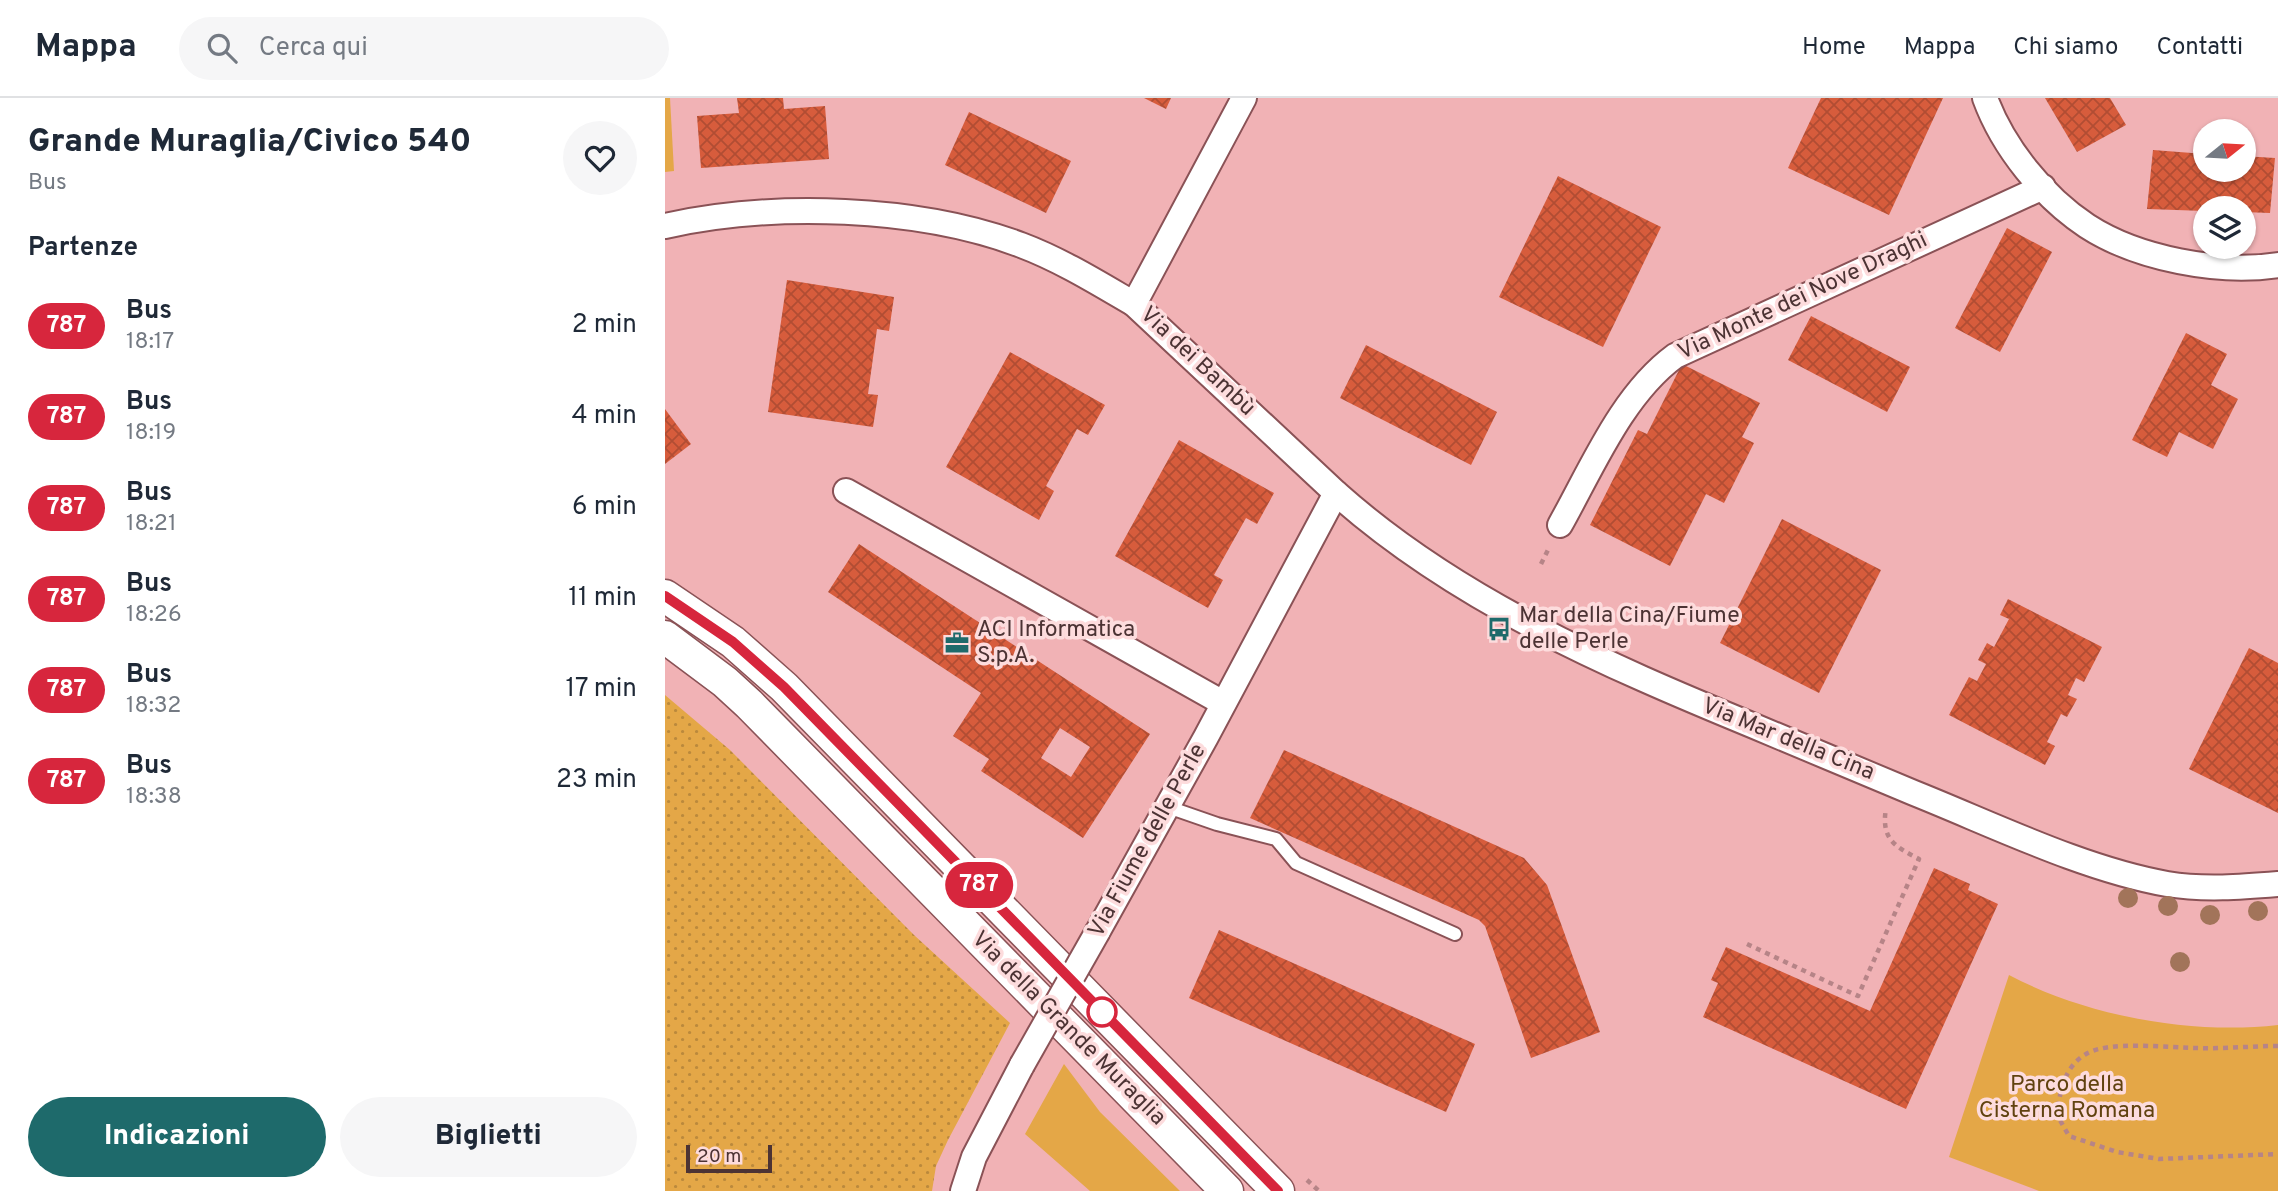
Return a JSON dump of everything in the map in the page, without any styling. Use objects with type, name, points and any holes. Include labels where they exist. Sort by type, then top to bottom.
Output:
[{"type":"street","name":"Via dei Bambù","points":[[1244,98],[1135,304],[1336,493]]},
{"type":"street","points":[[1985,98],[1997,127],[2043,187],[2064,209],[2089,227],[2132,247],[2185,261],[2252,268],[2278,265]]},
{"type":"street","name":"Via Monte dei Nove Draghi","points":[[1560,525],[1628,406],[1653,374],[1675,356],[2043,187]]},
{"type":"street","points":[[665,226],[723,216],[777,213],[851,214],[932,222],[1022,245],[1058,261],[1135,304]]},
{"type":"street","points":[[846,491],[1223,703]]},
{"type":"street","name":"Via Fiume delle Perle","points":[[963,1191],[974,1157],[1022,1065],[1168,807],[1336,493]]},
{"type":"street","name":"Via Mar della Cina","points":[[1336,493],[1426,562],[1521,620],[1665,689],[2078,859],[2169,884],[2278,884]]},
{"type":"street","name":"Via della Grande Muraglia","points":[[665,596],[733,642],[784,687],[1278,1191]]},
{"type":"street","name":"Via della Grande Muraglia","points":[[665,637],[719,677],[749,704],[1227,1191]]},
{"type":"lane","points":[[1168,807],[1217,824],[1276,839],[1296,863],[1454,933]]},
{"type":"path","points":[[1747,944],[1857,996],[1919,859],[1899,848],[1889,839],[1885,829],[1887,803],[1894,784]]},
{"type":"path","points":[[2278,1046],[2135,1047],[2087,1053],[2067,1072],[2057,1115],[2069,1136],[2117,1152],[2159,1159],[2278,1154]]},
{"type":"green space","points":[[665,98],[670,98],[674,171],[665,172]]},
{"type":"green space","points":[[665,695],[730,750],[914,935],[1010,1023],[948,1140],[936,1166],[932,1191],[665,1191]]},
{"type":"green space","name":"Parco della Cisterna Romana","points":[[2009,975],[2072,1002],[2140,1019],[2210,1027],[2278,1025],[2278,1191],[2039,1191],[1949,1157]]},
{"type":"green space","points":[[1064,1064],[1100,1112],[1180,1191],[1090,1191],[1025,1134]]},
{"type":"building","points":[[737,98],[783,98],[784,109],[825,106],[829,159],[701,168],[697,116],[739,113]]},
{"type":"building","points":[[1144,98],[1171,98],[1166,109]]},
{"type":"building","points":[[1821,98],[1943,98],[1889,215],[1788,168]]},
{"type":"building","points":[[2045,98],[2110,98],[2126,125],[2077,152]]},
{"type":"building","points":[[969,112],[1071,161],[1046,213],[945,165]]},
{"type":"building","points":[[2153,150],[2193,153],[2193,182],[2256,182],[2256,157],[2275,158],[2270,213],[2256,212],[2256,196],[2193,196],[2193,211],[2147,209]]},
{"type":"building","points":[[1558,176],[1661,227],[1603,347],[1499,297]]},
{"type":"building","points":[[2007,228],[2052,252],[2000,352],[1955,328]]},
{"type":"building","points":[[787,280],[894,297],[889,331],[877,329],[868,394],[878,395],[873,427],[768,412]]},
{"type":"building","points":[[1811,316],[1910,367],[1887,412],[1788,360]]},
{"type":"building","points":[[2186,333],[2227,354],[2211,385],[2238,399],[2213,449],[2179,432],[2167,457],[2132,440]]},
{"type":"building","points":[[1366,345],[1497,412],[1471,465],[1340,398]]},
{"type":"building","points":[[1010,352],[1105,405],[1088,435],[1077,429],[1046,486],[1054,491],[1039,520],[946,467]]},
{"type":"building","points":[[1682,364],[1760,403],[1742,437],[1754,443],[1724,503],[1706,494],[1670,566],[1590,525],[1638,430],[1647,434]]},
{"type":"building","points":[[665,409],[691,444],[665,464]]},
{"type":"building","points":[[1179,440],[1274,493],[1257,524],[1246,518],[1214,575],[1223,580],[1208,608],[1115,556]]},
{"type":"building","points":[[1782,519],[1881,570],[1819,693],[1720,643]]},
{"type":"building","name":"ACI Informatica S.p.A.","points":[[859,544],[1150,734],[1083,838],[981,771],[989,759],[953,736],[981,693],[828,592]],"holes":[[[1060,728],[1090,747],[1071,777],[1041,758]]]},
{"type":"building","points":[[2008,599],[2102,647],[2084,682],[2076,678],[2068,695],[2077,699],[2067,717],[2061,714],[2047,742],[2055,746],[2045,765],[1949,715],[1969,677],[1977,681],[1986,664],[1978,660],[1987,643],[1994,647],[2009,619],[2000,615]]},
{"type":"building","points":[[2249,648],[2278,663],[2278,813],[2189,769]]},
{"type":"building","points":[[1284,750],[1524,858],[1547,885],[1600,1032],[1531,1058],[1485,926],[1479,920],[1250,818]]},
{"type":"building","points":[[1934,868],[1970,884],[1968,890],[1998,904],[1906,1109],[1703,1017],[1718,983],[1711,980],[1726,947],[1870,1011]]},
{"type":"building","points":[[1219,930],[1475,1044],[1446,1112],[1189,998]]},
{"type":"bus line","name":"787","points":[[665,596],[733,642],[784,687],[1278,1191]]},
{"type":"place","name":"Mar della Cina/Fiume delle Perle","points":[[1499,629]]},
{"type":"place","name":"ACI Informatica S.p.A.","points":[[957,643]]}]
